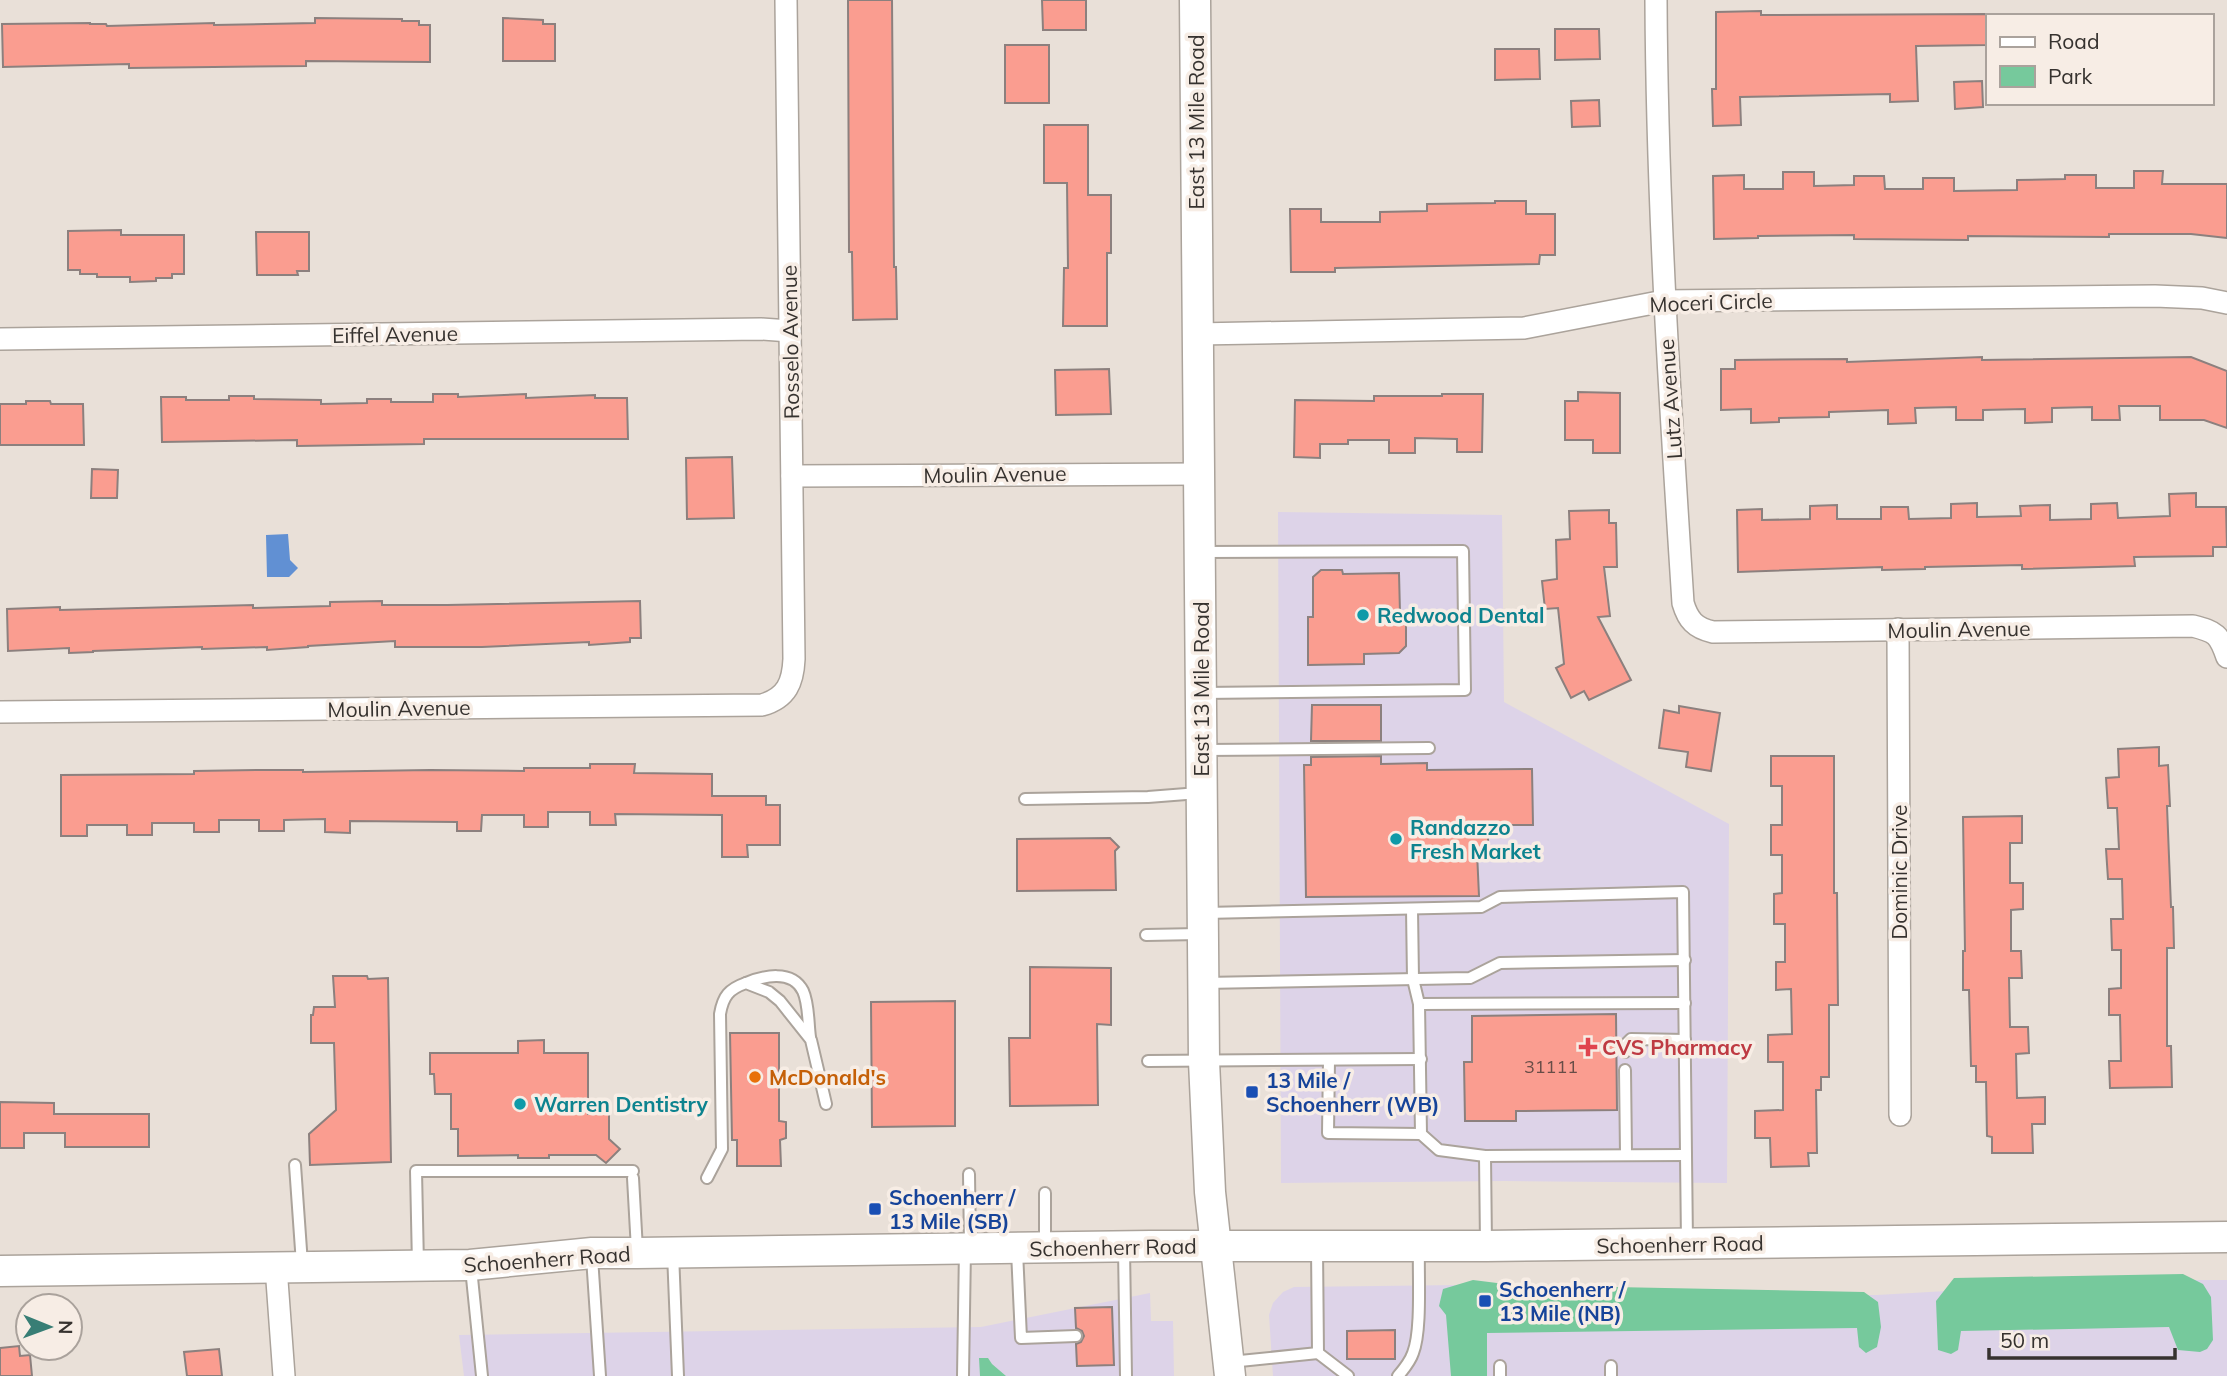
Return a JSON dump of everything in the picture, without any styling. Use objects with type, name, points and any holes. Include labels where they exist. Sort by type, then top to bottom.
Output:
[{"type":"main road","name":"East 13 Mile Road","points":[[1195,0],[1204,1061],[1210,1192],[1230,1369]]},
{"type":"main road","name":"Schoenherr Road","points":[[0,1271],[470,1265],[592,1254],[673,1252],[2227,1237]]},
{"type":"street","name":"Rosselo Avenue","points":[[786,0],[794,659],[790,684]]},
{"type":"street","name":"Lutz Avenue","points":[[1656,0],[1657,136],[1664,301],[1683,603],[1687,617],[1695,625]]},
{"type":"street","name":"Moceri Circle","points":[[1197,334],[1524,328],[1664,301],[2167,296],[2227,303]]},
{"type":"street","name":"Eiffel Avenue","points":[[0,339],[761,329],[790,331]]},
{"type":"street","name":"Moulin Avenue","points":[[792,476],[1199,474]]},
{"type":"street","name":"Moulin Avenue","points":[[1695,625],[1713,632],[2193,626],[2209,630],[2224,648]]},
{"type":"street","name":"Dominic Drive","points":[[1898,629],[1900,1115]]},
{"type":"street","name":"Moulin Avenue","points":[[0,712],[762,705],[778,698],[790,684]]},
{"type":"street","points":[[284,1376],[289,1267]]},
{"type":"lane","points":[[1199,552],[1463,551],[1465,690],[1201,693]]},
{"type":"lane","points":[[1201,750],[1429,748]]},
{"type":"lane","points":[[1025,799],[1148,797],[1201,793]]},
{"type":"lane","points":[[1146,935],[1202,924],[1412,909],[1481,907],[1500,897],[1683,892],[1687,1244]]},
{"type":"lane","points":[[1412,909],[1413,979],[1419,1004],[1421,1059],[1420,1133]]},
{"type":"lane","points":[[1203,983],[1470,978],[1500,963],[1685,960]]},
{"type":"lane","points":[[707,1178],[722,1149],[722,1005],[732,988],[771,975],[795,981],[803,991],[826,1104]]},
{"type":"lane","points":[[746,983],[769,992],[780,1001],[811,1040]]},
{"type":"lane","points":[[1419,1004],[1685,1003]]},
{"type":"lane","points":[[1625,1052],[1626,1043],[1631,1040],[1685,1040]]},
{"type":"lane","points":[[1148,1061],[1421,1059]]},
{"type":"lane","points":[[1329,1060],[1328,1133],[1420,1133],[1439,1150],[1485,1156],[1686,1155]]},
{"type":"lane","points":[[1625,1070],[1626,1155]]},
{"type":"lane","points":[[1485,1156],[1486,1246]]},
{"type":"lane","points":[[289,1267],[295,1165]]},
{"type":"lane","points":[[418,1265],[416,1171],[633,1175],[637,1253]]},
{"type":"lane","points":[[963,1376],[969,1174]]},
{"type":"lane","points":[[1045,1193],[1031,1248],[1021,1338],[1076,1336]]},
{"type":"lane","points":[[1124,1246],[1119,1335],[1126,1376]]},
{"type":"lane","points":[[1317,1246],[1318,1353]]},
{"type":"lane","points":[[1398,1376],[1408,1365],[1417,1337],[1419,1246]]},
{"type":"lane","points":[[673,1252],[678,1376]]},
{"type":"lane","points":[[592,1254],[600,1376]]},
{"type":"lane","points":[[470,1265],[482,1376]]},
{"type":"lane","points":[[1230,1369],[1318,1353],[1348,1376]]},
{"type":"shaded area","points":[[1278,512],[1502,515],[1504,702],[1729,824],[1727,1183],[1281,1183]]},
{"type":"shaded area","points":[[1972,1280],[2227,1280],[2227,1376],[1273,1376],[1269,1315],[1273,1303],[1283,1292],[1294,1287],[1461,1285],[1593,1295],[1877,1295],[1947,1291]]},
{"type":"shaded area","points":[[1150,1293],[1151,1321],[1173,1321],[1174,1376],[464,1376],[459,1335],[981,1327]]},
{"type":"green space","points":[[2183,1274],[2203,1284],[2211,1297],[2213,1340],[2207,1349],[2200,1352],[2178,1350],[2169,1327],[1961,1331],[1958,1350],[1951,1354],[1938,1350],[1936,1301],[1954,1278]]},
{"type":"green space","points":[[1473,1280],[1513,1285],[1864,1292],[1878,1302],[1881,1327],[1877,1347],[1866,1353],[1859,1347],[1857,1328],[1487,1333],[1487,1376],[1451,1376],[1446,1315],[1439,1306],[1443,1289]]},
{"type":"green space","points":[[979,1358],[988,1358],[1006,1376],[980,1376]]},
{"type":"water","points":[[288,534],[290,560],[298,568],[289,577],[267,577],[266,535]]},
{"type":"building","points":[[848,0],[892,0],[894,267],[897,319],[853,320],[852,252],[849,252]]},
{"type":"building","points":[[1042,0],[1086,0],[1086,30],[1043,30]]},
{"type":"building","points":[[1761,11],[1761,15],[1986,14],[1986,45],[1916,46],[1918,101],[1890,102],[1890,94],[1740,97],[1741,125],[1713,126],[1716,12]]},
{"type":"building","points":[[315,18],[402,19],[419,21],[419,25],[430,25],[430,62],[306,61],[306,66],[129,68],[129,64],[3,67],[2,24],[214,25],[315,23]]},
{"type":"building","points":[[503,18],[543,20],[543,24],[555,24],[555,61],[503,61]]},
{"type":"building","points":[[1555,29],[1599,29],[1600,59],[1555,60]]},
{"type":"building","points":[[1005,45],[1049,45],[1049,103],[1005,103]]},
{"type":"building","points":[[1495,49],[1539,49],[1540,79],[1495,80]]},
{"type":"building","points":[[1982,81],[1983,107],[1955,109],[1954,82]]},
{"type":"building","points":[[1599,100],[1600,126],[1572,127],[1571,101]]},
{"type":"building","points":[[1044,125],[1088,125],[1088,195],[1111,195],[1111,253],[1107,253],[1107,326],[1063,326],[1064,268],[1068,268],[1067,183],[1044,183]]},
{"type":"building","points":[[2134,171],[2163,171],[2162,184],[2227,184],[2227,238],[2191,234],[2109,234],[2109,237],[1968,236],[1968,240],[1854,239],[1854,235],[1714,239],[1713,176],[1744,175],[1744,189],[1783,189],[1783,172],[1814,172],[1814,186],[1854,185],[1854,176],[1884,176],[1885,189],[1923,189],[1923,178],[1954,178],[1954,191],[2017,190],[2017,180],[2065,179],[2065,175],[2096,175],[2096,188],[2134,188]]},
{"type":"building","points":[[1526,201],[1526,214],[1555,214],[1555,255],[1540,255],[1539,264],[1335,268],[1335,272],[1291,272],[1290,209],[1321,209],[1321,222],[1380,222],[1380,212],[1427,211],[1427,204]]},
{"type":"building","points":[[121,230],[121,235],[184,235],[184,274],[172,274],[172,278],[156,278],[156,281],[130,282],[130,277],[97,277],[97,274],[80,274],[80,270],[68,270],[68,231]]},
{"type":"building","points":[[256,232],[309,232],[309,271],[297,271],[298,275],[257,275]]},
{"type":"building","points":[[1982,357],[1982,360],[2191,357],[2227,371],[2227,428],[2204,420],[2160,420],[2160,406],[2119,406],[2120,420],[2092,420],[2092,407],[2052,408],[2052,422],[2025,423],[2025,409],[1983,410],[1983,420],[1956,420],[1956,407],[1915,408],[1916,423],[1888,424],[1888,410],[1829,412],[1829,417],[1779,418],[1779,422],[1751,423],[1751,409],[1721,410],[1721,369],[1735,369],[1735,360],[1847,359],[1847,362]]},
{"type":"building","points":[[1109,369],[1111,414],[1056,415],[1055,370]]},
{"type":"building","points":[[1578,392],[1620,393],[1620,453],[1593,453],[1593,440],[1565,440],[1565,401],[1578,401]]},
{"type":"building","points":[[433,394],[458,394],[458,397],[526,394],[526,398],[595,395],[595,398],[627,398],[628,439],[424,439],[424,444],[297,446],[297,440],[162,442],[161,397],[229,400],[229,396],[254,396],[254,399],[321,400],[321,404],[367,403],[367,399],[433,402]]},
{"type":"building","points":[[1483,394],[1482,452],[1457,452],[1457,439],[1415,438],[1415,453],[1389,453],[1389,440],[1348,440],[1348,444],[1320,444],[1320,458],[1294,457],[1295,400],[1374,401],[1374,396]]},
{"type":"building","points":[[26,401],[83,404],[84,445],[0,445],[0,404],[26,404]]},
{"type":"building","points":[[732,457],[734,518],[687,519],[686,458]]},
{"type":"building","points":[[92,469],[118,470],[117,498],[91,498]]},
{"type":"building","points":[[2196,493],[2196,507],[2226,507],[2227,547],[2213,547],[2213,556],[2134,557],[2135,566],[2022,569],[2022,565],[1882,570],[1882,567],[1738,572],[1737,510],[1762,509],[1762,520],[1810,519],[1810,506],[1837,505],[1837,519],[1881,519],[1881,507],[1908,507],[1909,519],[1951,518],[1951,504],[1977,503],[1977,517],[2021,516],[2020,506],[2050,505],[2050,520],[2091,519],[2091,504],[2117,503],[2118,518],[2170,516],[2169,494]]},
{"type":"building","points":[[1609,510],[1609,523],[1616,523],[1617,567],[1604,567],[1610,616],[1598,617],[1631,680],[1589,700],[1584,691],[1571,698],[1556,668],[1564,664],[1558,608],[1545,609],[1542,581],[1557,579],[1556,540],[1570,539],[1569,511]]},
{"type":"building","name":"Redwood Dental","points":[[1321,570],[1342,570],[1343,574],[1399,573],[1400,613],[1406,613],[1406,646],[1399,653],[1364,654],[1364,664],[1308,665],[1308,617],[1313,617],[1313,577]]},
{"type":"building","points":[[382,601],[382,605],[447,605],[640,601],[641,638],[630,638],[630,642],[589,645],[589,642],[482,647],[395,647],[395,641],[267,650],[267,647],[202,647],[69,653],[69,648],[8,651],[7,609],[253,605],[253,608],[330,606],[330,602]]},
{"type":"building","points":[[1312,705],[1381,705],[1381,741],[1311,741]]},
{"type":"building","points":[[1679,706],[1720,713],[1711,771],[1686,767],[1688,752],[1659,748],[1664,710],[1679,713]]},
{"type":"building","points":[[2159,747],[2159,766],[2168,765],[2170,806],[2167,806],[2174,948],[2167,948],[2167,1046],[2171,1046],[2172,1087],[2110,1088],[2109,1061],[2121,1061],[2120,1015],[2109,1015],[2109,989],[2121,988],[2121,950],[2112,950],[2111,919],[2123,919],[2122,879],[2108,879],[2106,849],[2119,849],[2117,808],[2108,808],[2106,778],[2119,777],[2118,749]]},
{"type":"building","name":"Randazzo Fresh Market","points":[[1381,756],[1381,764],[1427,763],[1427,770],[1532,769],[1533,825],[1488,825],[1488,852],[1477,852],[1479,896],[1306,897],[1304,765],[1311,765],[1311,757]]},
{"type":"building","points":[[1771,756],[1834,756],[1834,893],[1837,893],[1838,1005],[1829,1005],[1829,1077],[1821,1077],[1821,1090],[1816,1090],[1817,1153],[1808,1153],[1809,1166],[1771,1167],[1770,1138],[1755,1138],[1755,1111],[1783,1110],[1783,1062],[1768,1062],[1768,1035],[1792,1034],[1791,989],[1776,990],[1776,962],[1785,962],[1785,924],[1774,924],[1774,894],[1782,893],[1782,855],[1771,855],[1771,825],[1782,825],[1782,786],[1771,786]]},
{"type":"building","points":[[590,764],[635,764],[634,773],[712,774],[712,796],[766,796],[766,805],[780,805],[780,845],[747,845],[748,857],[722,857],[722,815],[615,814],[616,825],[590,825],[590,812],[548,812],[548,827],[524,827],[524,815],[482,815],[481,831],[457,831],[457,822],[350,821],[350,833],[325,832],[325,819],[284,820],[284,831],[259,831],[259,820],[219,820],[219,832],[194,832],[194,823],[152,823],[152,835],[127,835],[127,825],[87,825],[87,836],[61,836],[61,775],[194,774],[194,771],[259,770],[524,771],[524,768],[590,768]]},
{"type":"building","points":[[2022,816],[2022,843],[2010,843],[2010,883],[2023,883],[2023,909],[2011,910],[2011,951],[2021,951],[2022,978],[2009,978],[2010,1027],[2028,1027],[2029,1053],[2016,1054],[2017,1098],[2045,1097],[2045,1124],[2032,1124],[2033,1153],[1992,1153],[1992,1137],[1987,1136],[1986,1082],[1976,1082],[1976,1066],[1971,1066],[1969,990],[1963,990],[1963,817]]},
{"type":"building","points":[[1110,838],[1119,847],[1115,851],[1116,890],[1017,891],[1017,839]]},
{"type":"building","points":[[1030,967],[1111,968],[1111,1025],[1097,1024],[1098,1105],[1010,1106],[1009,1038],[1030,1038]]},
{"type":"building","points":[[333,976],[388,978],[391,1162],[310,1165],[309,1134],[336,1110],[334,1043],[311,1043],[311,1015],[314,1007],[335,1007]]},
{"type":"building","points":[[955,1001],[955,1126],[872,1127],[871,1002]]},
{"type":"building","name":"CVS Pharmacy","points":[[1616,1014],[1617,1110],[1516,1111],[1516,1121],[1465,1121],[1464,1062],[1472,1062],[1472,1016]]},
{"type":"building","name":"McDonald's","points":[[730,1033],[779,1033],[779,1121],[786,1122],[786,1138],[780,1140],[781,1166],[737,1166],[737,1140],[732,1140]]},
{"type":"building","name":"Warren Dentistry","points":[[544,1040],[544,1053],[588,1053],[588,1114],[609,1114],[609,1139],[620,1149],[606,1163],[596,1155],[549,1155],[549,1158],[518,1158],[518,1155],[458,1156],[458,1129],[451,1129],[451,1094],[435,1094],[434,1074],[430,1074],[430,1053],[518,1053],[518,1041]]},
{"type":"building","points":[[0,1102],[54,1103],[54,1114],[149,1114],[149,1147],[65,1147],[65,1133],[24,1133],[24,1148],[0,1148]]},
{"type":"building","points":[[1112,1307],[1114,1365],[1077,1366],[1076,1344],[1081,1342],[1084,1336],[1082,1331],[1076,1328],[1075,1308]]},
{"type":"building","points":[[1395,1330],[1395,1359],[1347,1359],[1347,1331]]},
{"type":"building","points":[[14,1347],[14,1362],[31,1362],[32,1376],[0,1376],[0,1348]]},
{"type":"building","points":[[219,1349],[222,1376],[187,1376],[184,1352]]},
{"type":"place","name":"Redwood Dental","points":[[1363,615]]},
{"type":"place","name":"Randazzo Fresh Market","points":[[1396,839]]},
{"type":"place","name":"CVS Pharmacy","points":[[1588,1047]]},
{"type":"place","name":"McDonald's","points":[[755,1077]]},
{"type":"place","name":"13 Mile / Schoenherr (WB)","points":[[1252,1092]]},
{"type":"place","name":"Warren Dentistry","points":[[520,1104]]},
{"type":"place","name":"Schoenherr / 13 Mile (SB)","points":[[875,1209]]},
{"type":"place","name":"Schoenherr / 13 Mile (NB)","points":[[1485,1301]]}]
